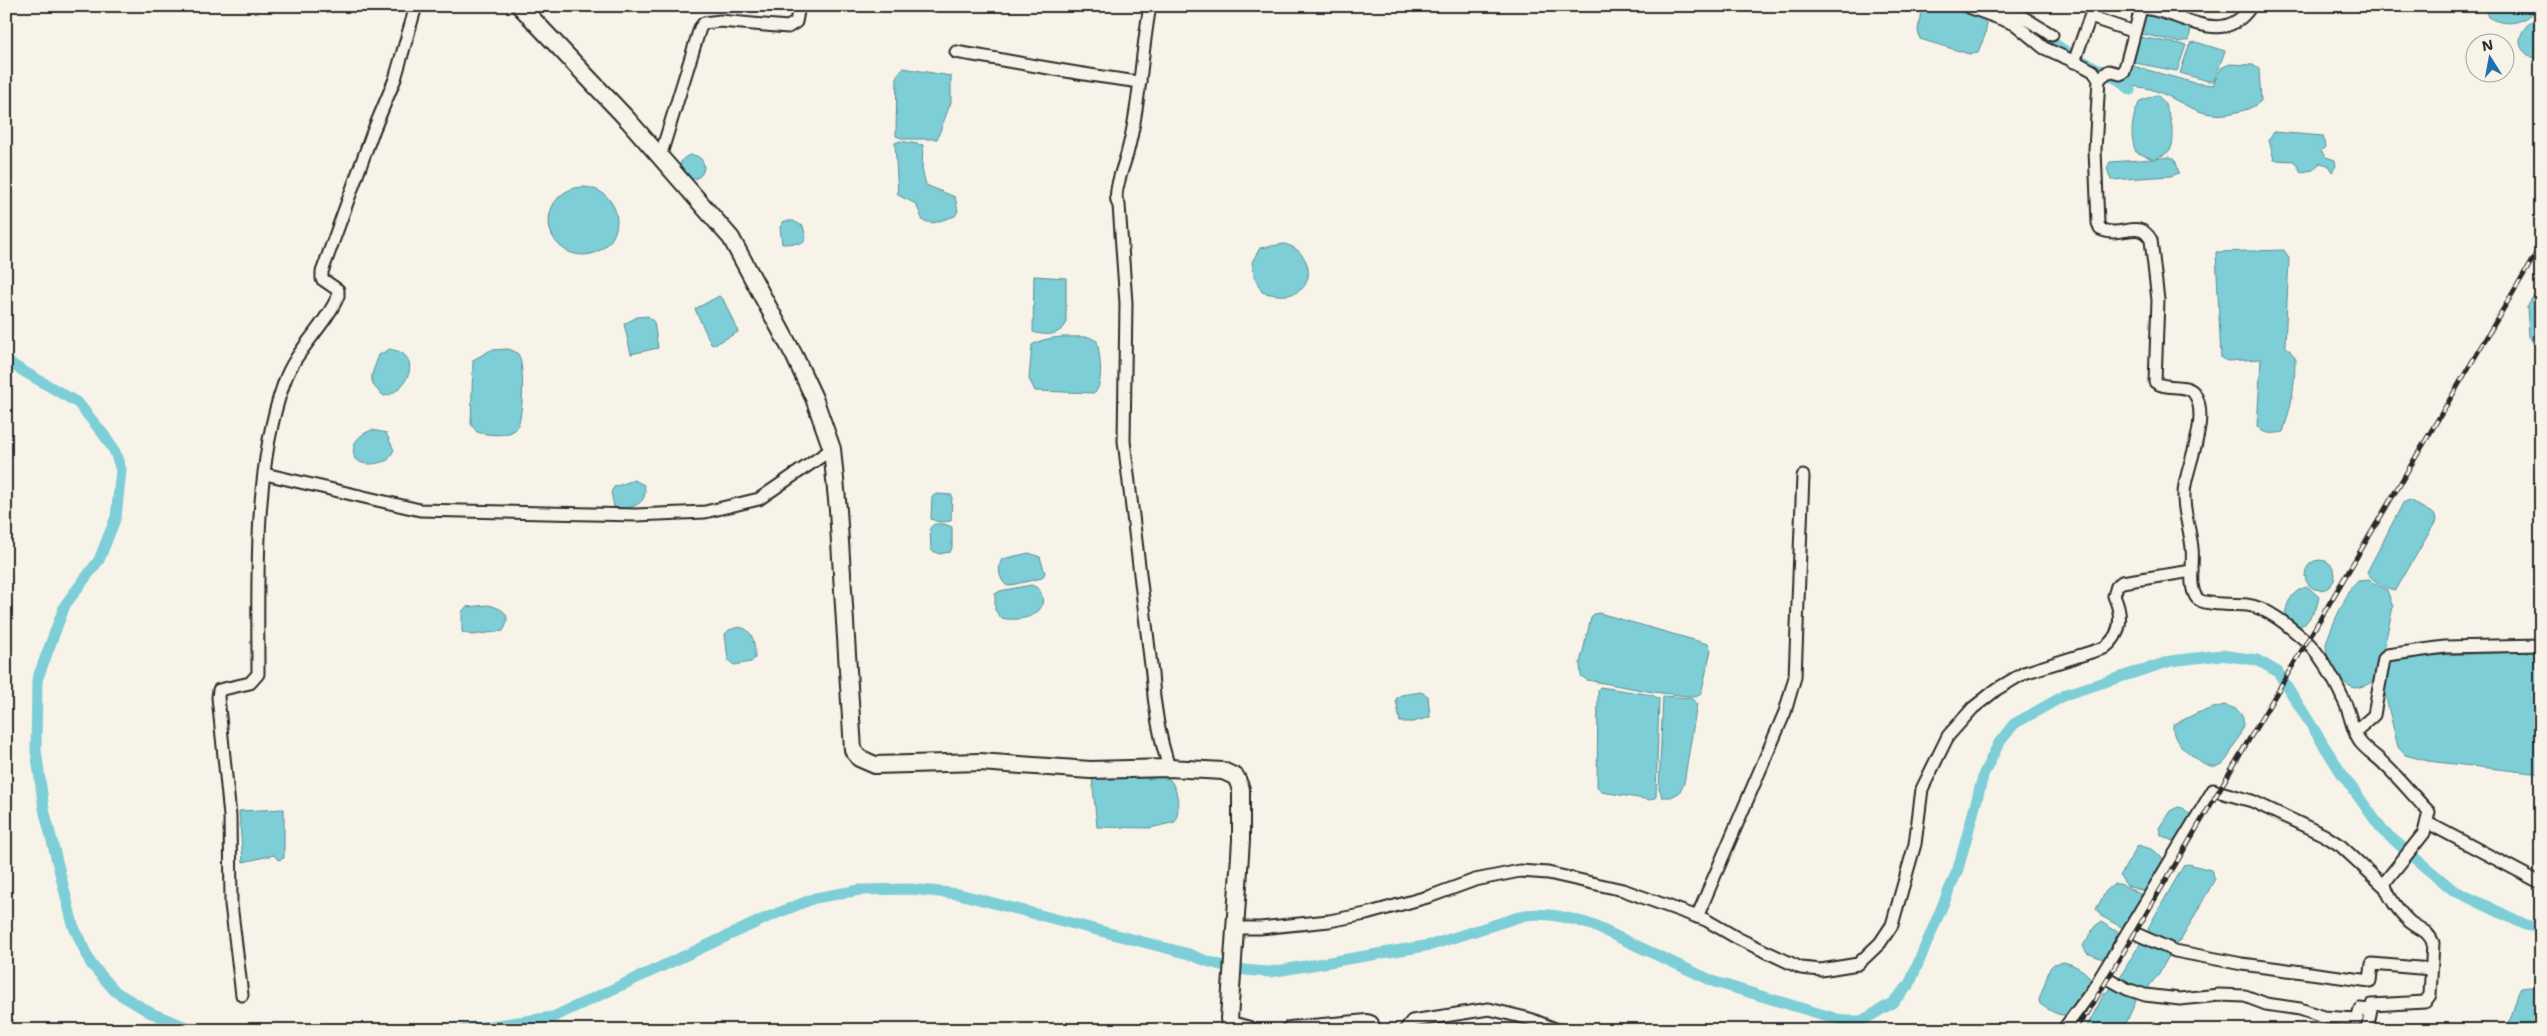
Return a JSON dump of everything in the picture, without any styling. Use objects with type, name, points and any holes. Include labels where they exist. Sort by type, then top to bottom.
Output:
[{"type":"street","points":[[242,995],[231,904],[230,816],[218,697],[219,690],[250,683],[258,674],[260,529],[265,474],[273,423],[284,382],[292,366],[322,325],[338,296],[338,290],[322,280],[322,272],[372,134],[395,79],[416,6]]},
{"type":"street","points":[[520,6],[628,120],[731,238],[794,355],[814,398],[832,449],[838,510],[853,750],[859,758],[875,764],[980,762],[1090,770],[1169,768],[1223,771],[1236,777],[1240,783],[1241,840],[1229,1009],[1231,1025],[1249,1030]]},
{"type":"street","points":[[660,157],[700,28],[704,23],[720,21],[788,27],[796,22],[799,6]]},
{"type":"street","points":[[1150,6],[1129,146],[1115,196],[1119,205],[1126,302],[1124,440],[1152,674],[1154,710],[1158,736],[1169,768]]},
{"type":"street","points":[[1966,6],[2015,24],[2044,48],[2093,71],[2099,79],[2095,150],[2098,223],[2100,229],[2106,232],[2141,229],[2146,232],[2151,240],[2158,300],[2154,377],[2159,385],[2189,389],[2193,392],[2198,404],[2196,448],[2185,485],[2184,499],[2192,550],[2192,571],[2196,596],[2200,601],[2250,605],[2266,612],[2306,641],[2328,671],[2346,704],[2356,731],[2365,747],[2398,778],[2429,812],[2426,828],[2385,885]]},
{"type":"street","points":[[1996,6],[2021,16],[2052,34]]},
{"type":"street","points":[[2099,79],[2109,71],[2120,74],[2124,72],[2141,8],[2207,26],[2222,28],[2240,18],[2251,6]]},
{"type":"street","points":[[2074,62],[2090,18],[2134,32]]},
{"type":"street","points":[[956,52],[1050,67],[1082,76],[1140,82]]},
{"type":"street","points":[[265,474],[420,510],[636,515],[698,512],[730,508],[759,499],[832,449]]},
{"type":"street","points":[[1697,917],[1785,712],[1795,677],[1803,476]]},
{"type":"street","points":[[1234,932],[1357,916],[1431,896],[1475,880],[1520,871],[1557,875],[1623,890],[1697,917],[1800,968],[1830,969],[1858,964],[1880,944],[1892,925],[1915,844],[1922,789],[1948,736],[1973,708],[1997,688],[2024,673],[2104,648],[2115,640],[2118,631],[2118,606],[2114,596],[2117,586],[2122,582],[2192,571]]},
{"type":"street","points":[[2356,731],[2374,715],[2380,675],[2387,655],[2445,647],[2541,645]]},
{"type":"street","points":[[2063,1030],[2102,975],[2214,790],[2252,801],[2324,835],[2341,846],[2385,885],[2387,895],[2410,922],[2430,935],[2433,943],[2430,995],[2425,1002],[2372,1005],[2367,1030]]},
{"type":"street","points":[[2426,828],[2541,883]]},
{"type":"street","points":[[2139,935],[2175,951],[2242,964],[2318,975],[2370,981],[2372,964],[2431,969]]},
{"type":"street","points":[[2102,975],[2127,989],[2161,998],[2220,995],[2244,996],[2266,1004],[2300,1009],[2322,1017],[2357,1019],[2360,1009],[2370,1010]]},
{"type":"street","points":[[1405,1030],[1412,1021],[1489,1009],[1519,1016],[1558,1030]]},
{"type":"street","points":[[1290,1030],[1367,1023],[1370,1024],[1371,1030]]},
{"type":"water","points":[[1922,6],[1952,6],[1983,19],[1987,24],[1978,52],[1969,54],[1920,39],[1918,30]]},
{"type":"water","points":[[2484,6],[2539,6],[2523,20],[2509,23],[2488,17]]},
{"type":"water","points":[[2145,11],[2191,27],[2189,40],[2179,42],[2137,33]]},
{"type":"water","points":[[2541,15],[2541,61],[2524,52],[2520,40],[2526,26]]},
{"type":"water","points":[[2139,37],[2186,45],[2177,71],[2130,62]]},
{"type":"water","points":[[2196,42],[2225,51],[2214,81],[2180,73],[2189,46],[2191,43]]},
{"type":"water","points":[[2230,64],[2253,65],[2259,69],[2261,101],[2256,105],[2237,112],[2223,114],[2201,112],[2162,93],[2127,85],[2124,80],[2128,68],[2133,66],[2195,83],[2213,85],[2221,68]]},
{"type":"water","points":[[903,68],[951,76],[951,102],[937,139],[904,139],[896,136],[897,75]]},
{"type":"water","points":[[2156,95],[2164,103],[2168,111],[2173,143],[2170,150],[2155,159],[2170,157],[2175,159],[2179,173],[2171,176],[2111,180],[2107,168],[2110,162],[2153,159],[2136,152],[2132,126],[2140,101]]},
{"type":"water","points":[[2274,132],[2323,136],[2325,147],[2321,151],[2326,157],[2335,160],[2336,166],[2332,172],[2328,165],[2320,163],[2313,170],[2301,172],[2294,161],[2274,160],[2269,140]]},
{"type":"water","points":[[900,141],[923,145],[922,169],[926,185],[955,197],[958,211],[955,216],[933,223],[923,221],[916,204],[898,195],[895,143]]},
{"type":"water","points":[[692,155],[701,158],[704,167],[701,176],[692,179],[683,176],[680,167],[683,158]]},
{"type":"water","points":[[576,187],[590,187],[602,192],[612,202],[617,214],[617,228],[612,240],[602,250],[590,255],[576,255],[564,250],[554,240],[549,228],[549,214],[554,202],[564,192]]},
{"type":"water","points":[[784,221],[793,221],[803,226],[806,238],[803,243],[782,244],[780,227]]},
{"type":"water","points":[[1283,244],[1294,248],[1303,256],[1308,276],[1304,286],[1296,293],[1282,295],[1262,292],[1254,276],[1252,262],[1260,248]]},
{"type":"water","points":[[2284,250],[2289,258],[2285,345],[2295,357],[2294,387],[2283,432],[2268,433],[2262,431],[2257,426],[2261,359],[2227,361],[2221,358],[2216,252]]},
{"type":"water","points":[[1034,276],[1066,278],[1066,324],[1056,333],[1042,334],[1033,332]]},
{"type":"water","points":[[2541,283],[2541,356],[2529,336],[2527,307]]},
{"type":"water","points":[[719,296],[723,299],[738,332],[714,345],[711,344],[695,309]]},
{"type":"water","points":[[648,316],[654,322],[658,348],[631,354],[624,324],[637,317]]},
{"type":"water","points":[[1089,337],[1097,341],[1100,361],[1100,382],[1095,393],[1035,391],[1029,379],[1032,345],[1052,338]]},
{"type":"water","points":[[390,349],[401,352],[407,358],[410,365],[409,372],[402,385],[397,390],[384,396],[374,386],[372,373],[379,355]]},
{"type":"water","points":[[508,349],[518,354],[522,369],[522,405],[518,425],[515,430],[506,434],[491,435],[477,432],[471,424],[473,360],[491,350]]},
{"type":"water","points":[[372,430],[386,433],[394,450],[388,460],[375,464],[359,462],[355,459],[354,445],[359,437]]},
{"type":"water","points":[[634,480],[644,485],[645,491],[642,500],[635,506],[625,509],[620,510],[614,507],[611,492],[614,487]]},
{"type":"water","points":[[938,494],[952,495],[951,521],[939,522],[931,519],[932,496]]},
{"type":"water","points":[[2409,500],[2435,515],[2436,521],[2396,590],[2392,590],[2376,581],[2367,572],[2403,503]]},
{"type":"water","points":[[934,524],[945,524],[952,527],[952,548],[950,552],[939,554],[931,550],[930,528]]},
{"type":"water","points":[[1029,553],[1040,557],[1045,573],[1042,578],[1007,586],[1002,580],[1000,573],[1002,559]]},
{"type":"water","points":[[2320,560],[2326,561],[2334,569],[2334,581],[2326,589],[2320,590],[2314,589],[2306,581],[2305,575],[2306,569],[2314,561]]},
{"type":"water","points":[[2369,580],[2387,590],[2393,607],[2378,674],[2368,684],[2355,688],[2349,686],[2338,677],[2328,658],[2326,645],[2341,606],[2352,586],[2358,581]]},
{"type":"water","points":[[1031,585],[1038,589],[1042,596],[1040,609],[1036,613],[1023,618],[1001,618],[995,610],[995,594],[1000,591]]},
{"type":"water","points":[[2308,587],[2319,597],[2316,609],[2305,624],[2295,627],[2285,619],[2286,608],[2294,594],[2302,588]]},
{"type":"water","points":[[488,605],[498,608],[505,613],[507,621],[503,631],[472,635],[462,632],[462,612],[466,607]]},
{"type":"water","points":[[1599,613],[1708,644],[1711,650],[1701,694],[1696,697],[1653,692],[1587,680],[1581,676],[1580,663],[1591,618],[1594,614]]},
{"type":"water","points":[[739,627],[744,628],[751,634],[755,658],[751,662],[734,665],[728,660],[725,634],[729,630]]},
{"type":"water","points":[[2541,651],[2541,774],[2428,761],[2405,755],[2398,747],[2384,690],[2389,657]]},
{"type":"water","points":[[1600,687],[1652,695],[1659,699],[1656,797],[1650,800],[1602,792],[1597,788],[1598,690]]},
{"type":"water","points":[[1421,692],[1428,696],[1430,717],[1413,722],[1400,722],[1396,699],[1401,695]]},
{"type":"water","points":[[1663,696],[1691,698],[1697,704],[1684,783],[1679,793],[1671,797],[1662,797],[1659,789]]},
{"type":"water","points":[[2224,705],[2239,711],[2242,716],[2243,727],[2225,761],[2220,765],[2210,766],[2199,760],[2180,744],[2175,738],[2173,725],[2197,713]]},
{"type":"water","points":[[1166,776],[1176,791],[1178,810],[1175,822],[1150,828],[1097,827],[1092,777]]},
{"type":"water","points":[[2178,807],[2183,808],[2193,817],[2176,843],[2161,835],[2159,828],[2170,811]]},
{"type":"water","points":[[284,809],[284,858],[278,860],[274,855],[243,862],[239,811]]},
{"type":"water","points":[[2138,845],[2151,849],[2165,860],[2147,892],[2127,886],[2120,876]]},
{"type":"water","points":[[2188,864],[2211,870],[2215,879],[2181,940],[2174,945],[2150,935],[2148,928],[2184,865]]},
{"type":"water","points":[[2114,884],[2120,884],[2146,897],[2123,928],[2101,916],[2096,909],[2106,891]]},
{"type":"water","points":[[2101,922],[2121,934],[2105,960],[2087,953],[2083,946],[2095,926]]},
{"type":"water","points":[[2141,942],[2168,953],[2169,956],[2158,975],[2146,990],[2121,982],[2120,977]]},
{"type":"water","points":[[2064,962],[2084,972],[2091,982],[2075,1008],[2066,1015],[2062,1015],[2042,1006],[2039,1000],[2050,968],[2054,964]]},
{"type":"water","points":[[2113,987],[2130,993],[2136,1001],[2123,1030],[2085,1030],[2104,994]]},
{"type":"water","points":[[2521,988],[2541,989],[2541,1030],[2507,1030],[2519,991]]},
{"type":"waterway","points":[[1985,6],[2026,25],[2073,56],[2119,80],[2131,90]]},
{"type":"waterway","points":[[6,361],[78,403],[115,452],[121,470],[116,517],[99,560],[65,605],[37,680],[36,750],[44,809],[73,925],[91,964],[116,992],[151,1013],[194,1030]]},
{"type":"waterway","points":[[463,1030],[553,1017],[768,917],[815,898],[860,890],[910,889],[959,894],[1189,954],[1219,965],[1270,972],[1431,945],[1525,915],[1551,915],[1592,925],[1715,982],[1844,1021],[1861,1021],[1892,1003],[1909,985],[1958,869],[1984,773],[1999,743],[2014,724],[2067,694],[2171,661],[2221,655],[2257,660],[2278,672],[2340,771],[2383,831],[2453,890],[2526,925],[2541,928]]},
{"type":"railway","points":[[2073,1030],[2087,1014],[2541,245]]}]
